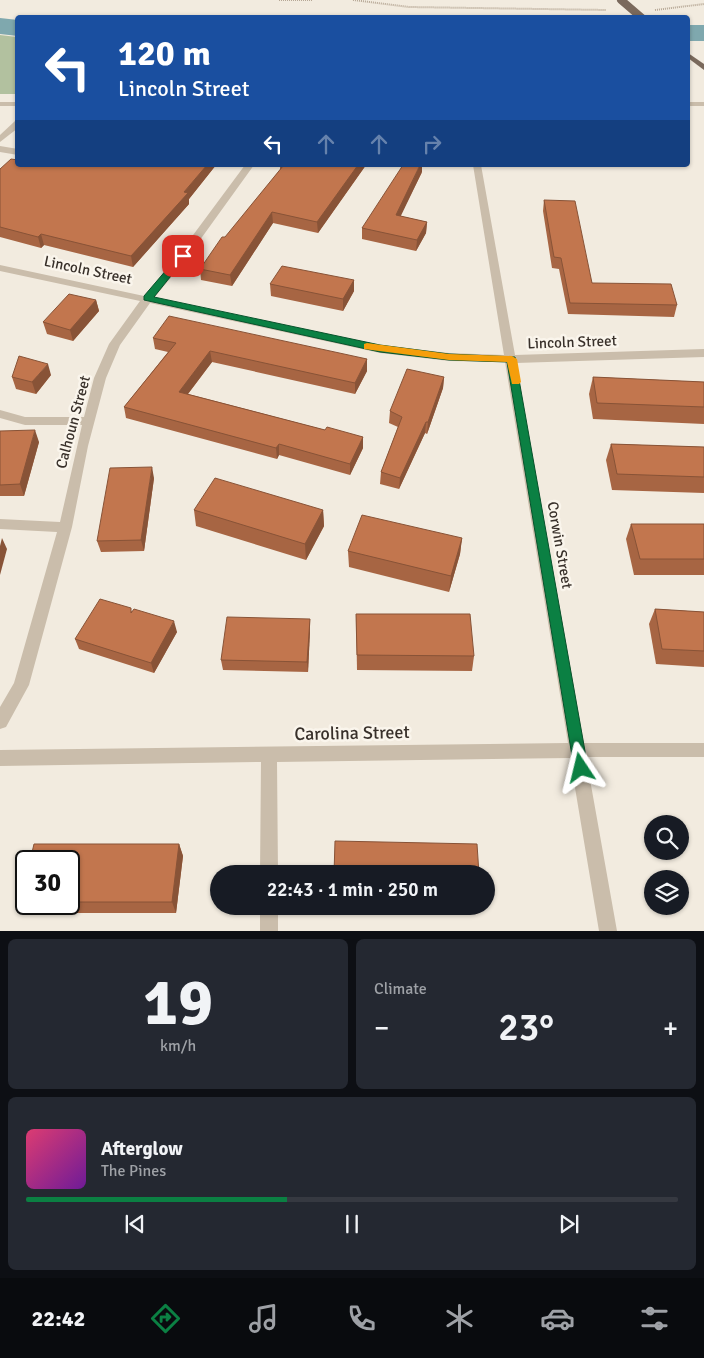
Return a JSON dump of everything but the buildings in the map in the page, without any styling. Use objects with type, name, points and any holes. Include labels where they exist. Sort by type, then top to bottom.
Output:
[{"type":"main road","points":[[621,0],[638,15]]},
{"type":"main road","points":[[690,56],[704,68]]},
{"type":"street","points":[[0,104],[15,104]]},
{"type":"street","points":[[690,104],[704,104]]},
{"type":"street","points":[[0,138],[15,126]]},
{"type":"street","points":[[0,149],[15,152]]},
{"type":"street","name":"Calhoun Street","points":[[0,722],[21,685],[65,527],[88,421],[100,378],[115,344],[249,167]]},
{"type":"street","name":"Corwin Street","points":[[477,167],[512,359],[608,930]]},
{"type":"street","name":"Lincoln Street","points":[[0,268],[148,298],[380,349],[449,357],[512,359],[704,353]]},
{"type":"street","points":[[0,414],[25,421],[88,421]]},
{"type":"street","points":[[0,524],[65,527]]},
{"type":"street","name":"Carolina Street","points":[[0,758],[704,750]]},
{"type":"street","points":[[269,754],[269,865]]},
{"type":"street","points":[[269,915],[269,930]]},
{"type":"path","points":[[279,0],[312,0]]},
{"type":"path","points":[[353,0],[409,7],[612,10]]},
{"type":"path","points":[[649,10],[704,4]]},
{"type":"green space","points":[[0,35],[15,37],[15,94],[0,94]]},
{"type":"waterway","points":[[0,26],[15,28]]},
{"type":"waterway","points":[[690,33],[704,33]]},
{"type":"slow traffic","points":[[367,346],[449,357],[512,359],[516,382]]},
{"type":"route","points":[[183,256],[148,298],[380,349],[449,357],[512,359],[581,768]]}]
